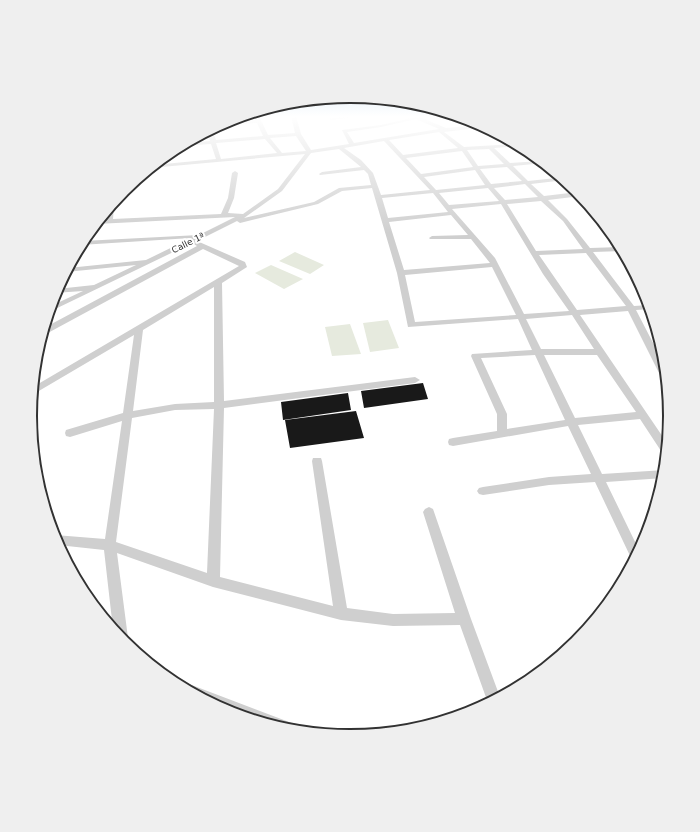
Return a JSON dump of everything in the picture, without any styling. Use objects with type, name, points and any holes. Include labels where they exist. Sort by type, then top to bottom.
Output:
[{"type":"street","points":[[218,155],[219,161]]},
{"type":"street","points":[[164,164],[281,155]]},
{"type":"street","name":"Calle 1ª","points":[[57,306],[245,215],[280,190],[307,155]]},
{"type":"street","points":[[350,155],[359,161],[371,174],[401,273],[411,325],[643,307]]},
{"type":"street","points":[[401,157],[418,155]]},
{"type":"street","points":[[467,155],[489,186],[503,202],[547,274],[576,312],[600,352],[661,443]]},
{"type":"street","points":[[497,155],[565,220],[631,308],[658,360]]},
{"type":"street","points":[[401,157],[420,176],[491,258],[633,550]]},
{"type":"street","points":[[420,176],[477,168],[534,163]]},
{"type":"street","points":[[322,174],[366,168]]},
{"type":"street","points":[[224,215],[231,198],[235,173]]},
{"type":"street","points":[[378,197],[555,180]]},
{"type":"street","points":[[226,224],[316,203],[341,189],[375,186]]},
{"type":"street","points":[[386,220],[503,202],[571,195]]},
{"type":"street","points":[[105,222],[245,215]]},
{"type":"street","points":[[109,222],[110,216]]},
{"type":"street","points":[[90,243],[203,236]]},
{"type":"street","points":[[432,238],[474,237]]},
{"type":"street","points":[[39,388],[243,266],[192,241]]},
{"type":"street","points":[[50,328],[203,246]]},
{"type":"street","points":[[535,253],[614,249]]},
{"type":"street","points":[[74,269],[151,261]]},
{"type":"street","points":[[401,273],[495,265]]},
{"type":"street","points":[[213,580],[219,405],[218,282]]},
{"type":"street","points":[[63,291],[103,285]]},
{"type":"street","points":[[119,626],[110,545],[139,329]]},
{"type":"street","points":[[502,434],[502,414],[475,356],[538,352],[600,352]]},
{"type":"street","points":[[70,433],[128,415],[176,407],[219,405],[415,380]]},
{"type":"street","points":[[454,442],[572,422],[642,415]]},
{"type":"street","points":[[317,461],[342,614]]},
{"type":"street","points":[[483,492],[549,481],[657,475]]},
{"type":"street","points":[[429,512],[464,619],[492,695]]},
{"type":"street","points":[[63,541],[110,545],[213,580],[342,614],[393,620],[464,619]]},
{"type":"shaded area","points":[[295,252],[324,265],[310,274],[279,261]]},
{"type":"shaded area","points":[[271,265],[303,279],[284,289],[255,273]]},
{"type":"shaded area","points":[[388,320],[399,348],[370,352],[363,323]]},
{"type":"shaded area","points":[[350,324],[361,354],[332,356],[325,327]]},
{"type":"building","points":[[423,383],[428,399],[364,408],[361,391]]},
{"type":"building","points":[[348,393],[351,410],[283,420],[281,402]]},
{"type":"building","points":[[356,411],[364,438],[290,448],[285,420]]}]
